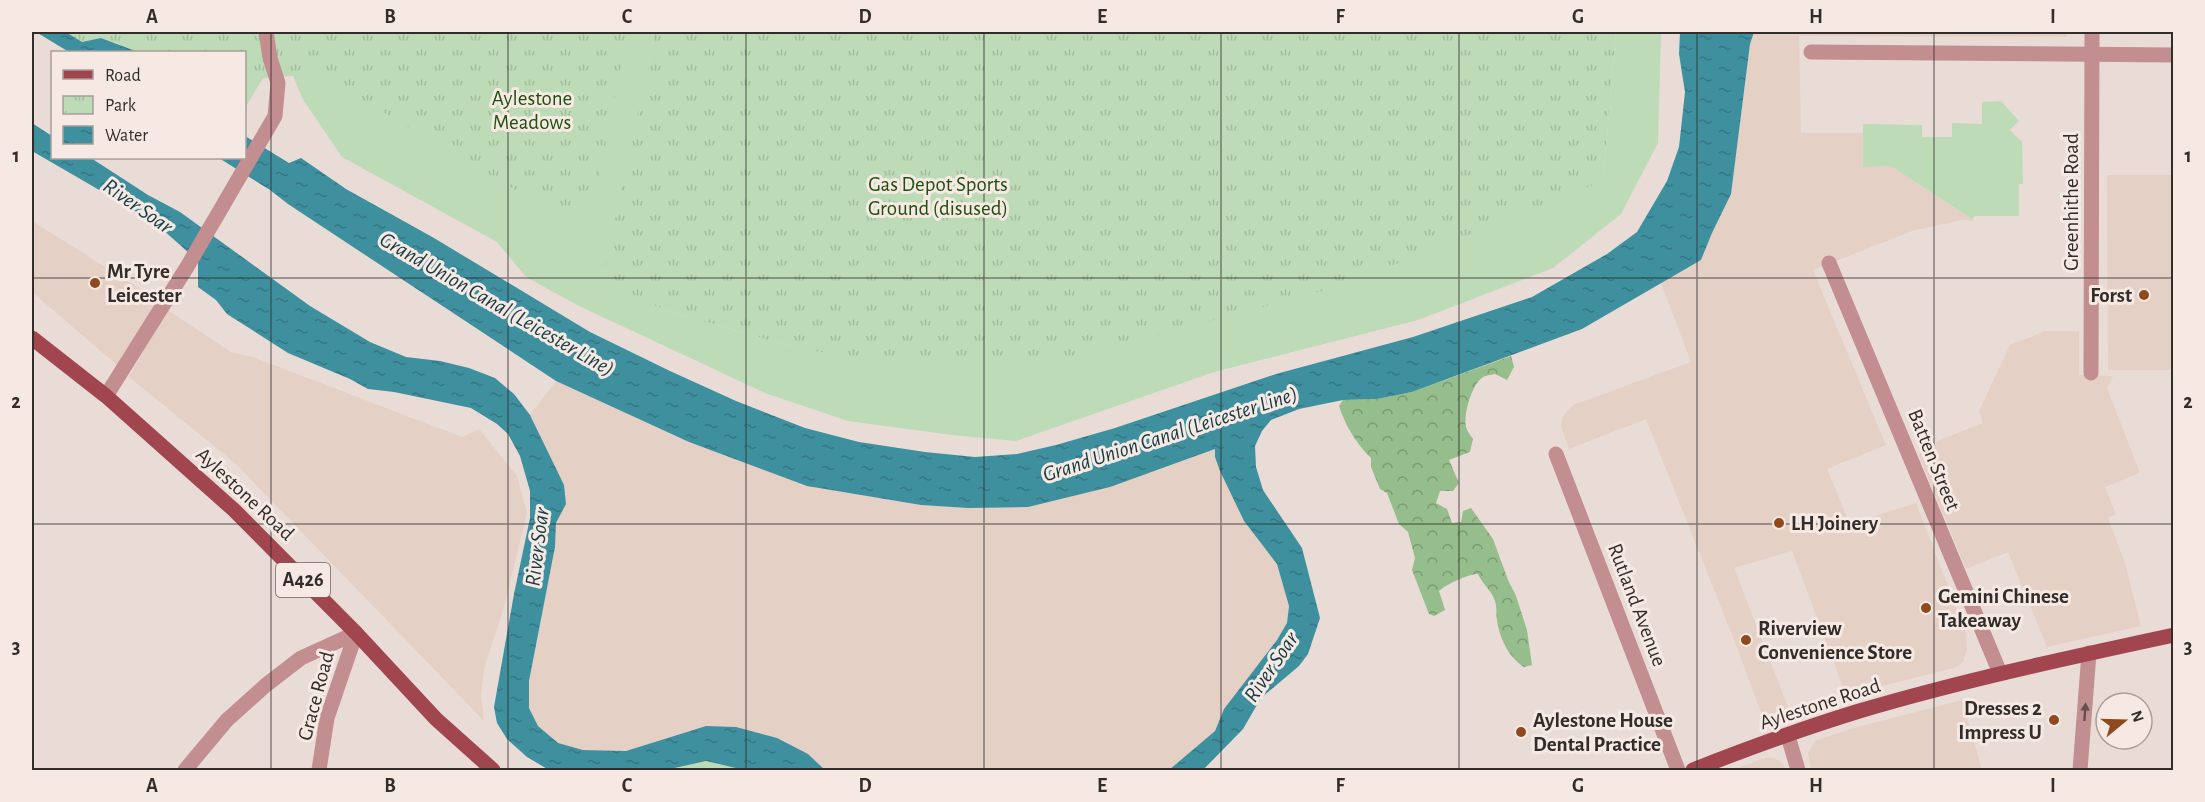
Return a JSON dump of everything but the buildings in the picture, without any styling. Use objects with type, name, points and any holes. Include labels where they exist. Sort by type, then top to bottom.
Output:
[{"type":"main road","name":"Aylestone Road","points":[[32,338],[106,396],[234,510],[356,633],[436,719],[493,771]]},
{"type":"main road","name":"Aylestone Road","points":[[1693,771],[1854,713],[2000,673],[2174,635]]},
{"type":"street","points":[[106,396],[187,267],[275,116],[278,83],[270,58],[266,32]]},
{"type":"street","name":"Greenhithe Road","points":[[2091,373],[2092,32]]},
{"type":"street","points":[[1811,52],[2174,54]]},
{"type":"street","name":"Batten Street","points":[[1829,263],[2000,673]]},
{"type":"street","name":"Rutland Avenue","points":[[1556,454],[1678,771]]},
{"type":"street","points":[[185,771],[227,720],[266,685],[301,658],[356,633]]},
{"type":"street","name":"Grace Road","points":[[319,771],[327,718],[356,633]]},
{"type":"street","points":[[2080,771],[2089,653]]},
{"type":"street","points":[[1788,736],[1798,771]]},
{"type":"shaded area","points":[[1754,32],[2067,32],[2067,37],[1799,36],[1801,133],[1863,133],[1863,167],[1891,166],[1975,221],[1962,220],[1912,231],[1813,270],[1886,445],[1827,469],[1850,524],[1916,503],[1966,633],[1967,650],[1963,662],[1954,668],[1846,695],[1792,551],[1734,568],[1790,712],[1764,721],[1646,419],[1569,449],[1561,427],[1562,419],[1573,405],[1691,362],[1661,283],[1701,260],[1731,194],[1750,44]]},
{"type":"shaded area","name":"Forst","points":[[2107,175],[2173,175],[2173,370],[2108,370]]},
{"type":"shaded area","points":[[32,221],[159,301],[117,365],[32,292]]},
{"type":"shaded area","points":[[166,309],[231,352],[253,357],[462,437],[479,429],[517,476],[527,513],[504,607],[484,669],[481,696],[484,721],[236,464],[129,377]]},
{"type":"shaded area","points":[[2045,331],[2079,331],[2079,375],[2113,376],[2107,388],[2140,473],[2105,487],[2116,514],[2108,518],[2125,563],[2141,626],[2047,647],[2008,552],[1966,569],[1919,456],[1922,447],[1983,423],[1979,411],[2010,345]]},
{"type":"shaded area","points":[[556,381],[689,442],[807,486],[921,505],[968,508],[1156,471],[1215,449],[1220,471],[1244,521],[1277,564],[1289,606],[1287,623],[1277,640],[1224,709],[1215,731],[1169,770],[825,770],[808,754],[705,726],[626,751],[583,750],[558,743],[538,726],[529,707],[529,681],[555,547],[556,523],[566,504],[554,466],[530,415]]},
{"type":"shaded area","points":[[1962,700],[1982,770],[1811,770],[1808,753],[1815,741],[1850,729]]},
{"type":"shaded area","points":[[1765,758],[1780,761],[1787,770],[1733,770]]},
{"type":"green space","name":"Aylestone Meadows","points":[[66,32],[628,32],[596,191],[554,213],[319,74],[263,78],[246,106],[246,51],[135,51],[102,38],[82,42]]},
{"type":"green space","points":[[280,32],[655,32],[603,281],[665,310],[792,347],[1603,181],[1616,32],[1661,32],[1658,143],[1621,214],[1553,268],[1418,320],[1214,372],[1016,441],[848,421],[765,393],[579,306],[526,277],[497,242],[342,157],[302,98],[290,68]]},
{"type":"green space","name":"Gas Depot Sports Ground (disused)","points":[[655,32],[1616,32],[1603,181],[1341,286],[1054,363],[872,361],[792,347],[665,310],[602,281]]},
{"type":"green space","points":[[2001,101],[2019,121],[2010,130],[2022,142],[2023,184],[2019,184],[2019,216],[1975,216],[1972,219],[1891,166],[1863,167],[1863,124],[1922,125],[1922,137],[1952,137],[1952,123],[1982,124],[1982,102]]},
{"type":"green space","points":[[1511,356],[1514,367],[1507,380],[1495,374],[1485,376],[1478,381],[1469,401],[1465,422],[1473,439],[1470,452],[1449,460],[1459,483],[1453,491],[1440,491],[1436,503],[1447,509],[1452,523],[1461,522],[1463,511],[1471,508],[1493,539],[1527,630],[1532,665],[1524,667],[1514,658],[1502,640],[1495,601],[1478,574],[1458,580],[1439,591],[1445,610],[1434,616],[1429,614],[1412,570],[1415,558],[1408,532],[1399,524],[1387,493],[1380,489],[1371,467],[1371,458],[1352,434],[1339,406],[1343,400],[1377,399],[1412,392]]},
{"type":"green space","points":[[706,761],[744,770],[666,770]]},
{"type":"water","points":[[36,32],[66,32],[82,42],[101,38],[135,51],[67,51]]},
{"type":"water","points":[[1680,32],[1754,32],[1750,44],[1731,194],[1701,260],[1582,329],[1412,392],[1377,399],[1343,400],[1299,409],[1271,420],[1262,431],[1255,446],[1256,467],[1263,490],[1302,548],[1320,618],[1308,654],[1299,666],[1261,698],[1243,729],[1203,770],[1169,770],[1215,731],[1224,709],[1277,640],[1287,623],[1289,606],[1277,564],[1244,521],[1220,471],[1215,449],[1110,487],[1028,507],[968,508],[921,505],[807,486],[689,442],[556,381],[221,159],[246,159],[246,137],[289,163],[301,158],[346,189],[434,238],[590,332],[736,401],[805,428],[859,442],[925,452],[975,457],[1017,454],[1115,428],[1276,374],[1413,337],[1532,297],[1607,254],[1637,232],[1667,181],[1679,147],[1685,92],[1679,54]]},
{"type":"water","name":"River Soar","points":[[32,123],[51,135],[51,159],[93,159],[148,195],[180,212],[310,306],[370,342],[406,357],[440,361],[469,368],[495,378],[514,394],[530,415],[564,485],[566,504],[556,523],[555,547],[529,681],[529,708],[538,726],[558,743],[583,750],[626,751],[706,726],[736,727],[777,738],[808,754],[825,770],[744,770],[706,761],[666,770],[549,770],[527,757],[507,739],[497,723],[494,707],[530,518],[530,491],[520,456],[508,434],[497,424],[471,408],[368,389],[288,353],[227,314],[216,300],[198,287],[198,261],[162,229],[32,151]]},
{"type":"place","name":"Mr Tyre Leicester","points":[[95,283]]},
{"type":"place","name":"Forst","points":[[2144,295]]},
{"type":"place","name":"LH Joinery","points":[[1779,523]]},
{"type":"place","name":"Gemini Chinese Takeaway","points":[[1926,608]]},
{"type":"place","name":"Riverview Convenience Store","points":[[1746,640]]},
{"type":"place","name":"Dresses 2 Impress U","points":[[2054,720]]},
{"type":"place","name":"Aylestone House Dental Practice","points":[[1521,732]]},
{"type":"water label","name":"Grand Union Canal (Leicester Line)","points":[[497,304]]},
{"type":"water label","name":"Grand Union Canal (Leicester Line)","points":[[1170,434]]}]
